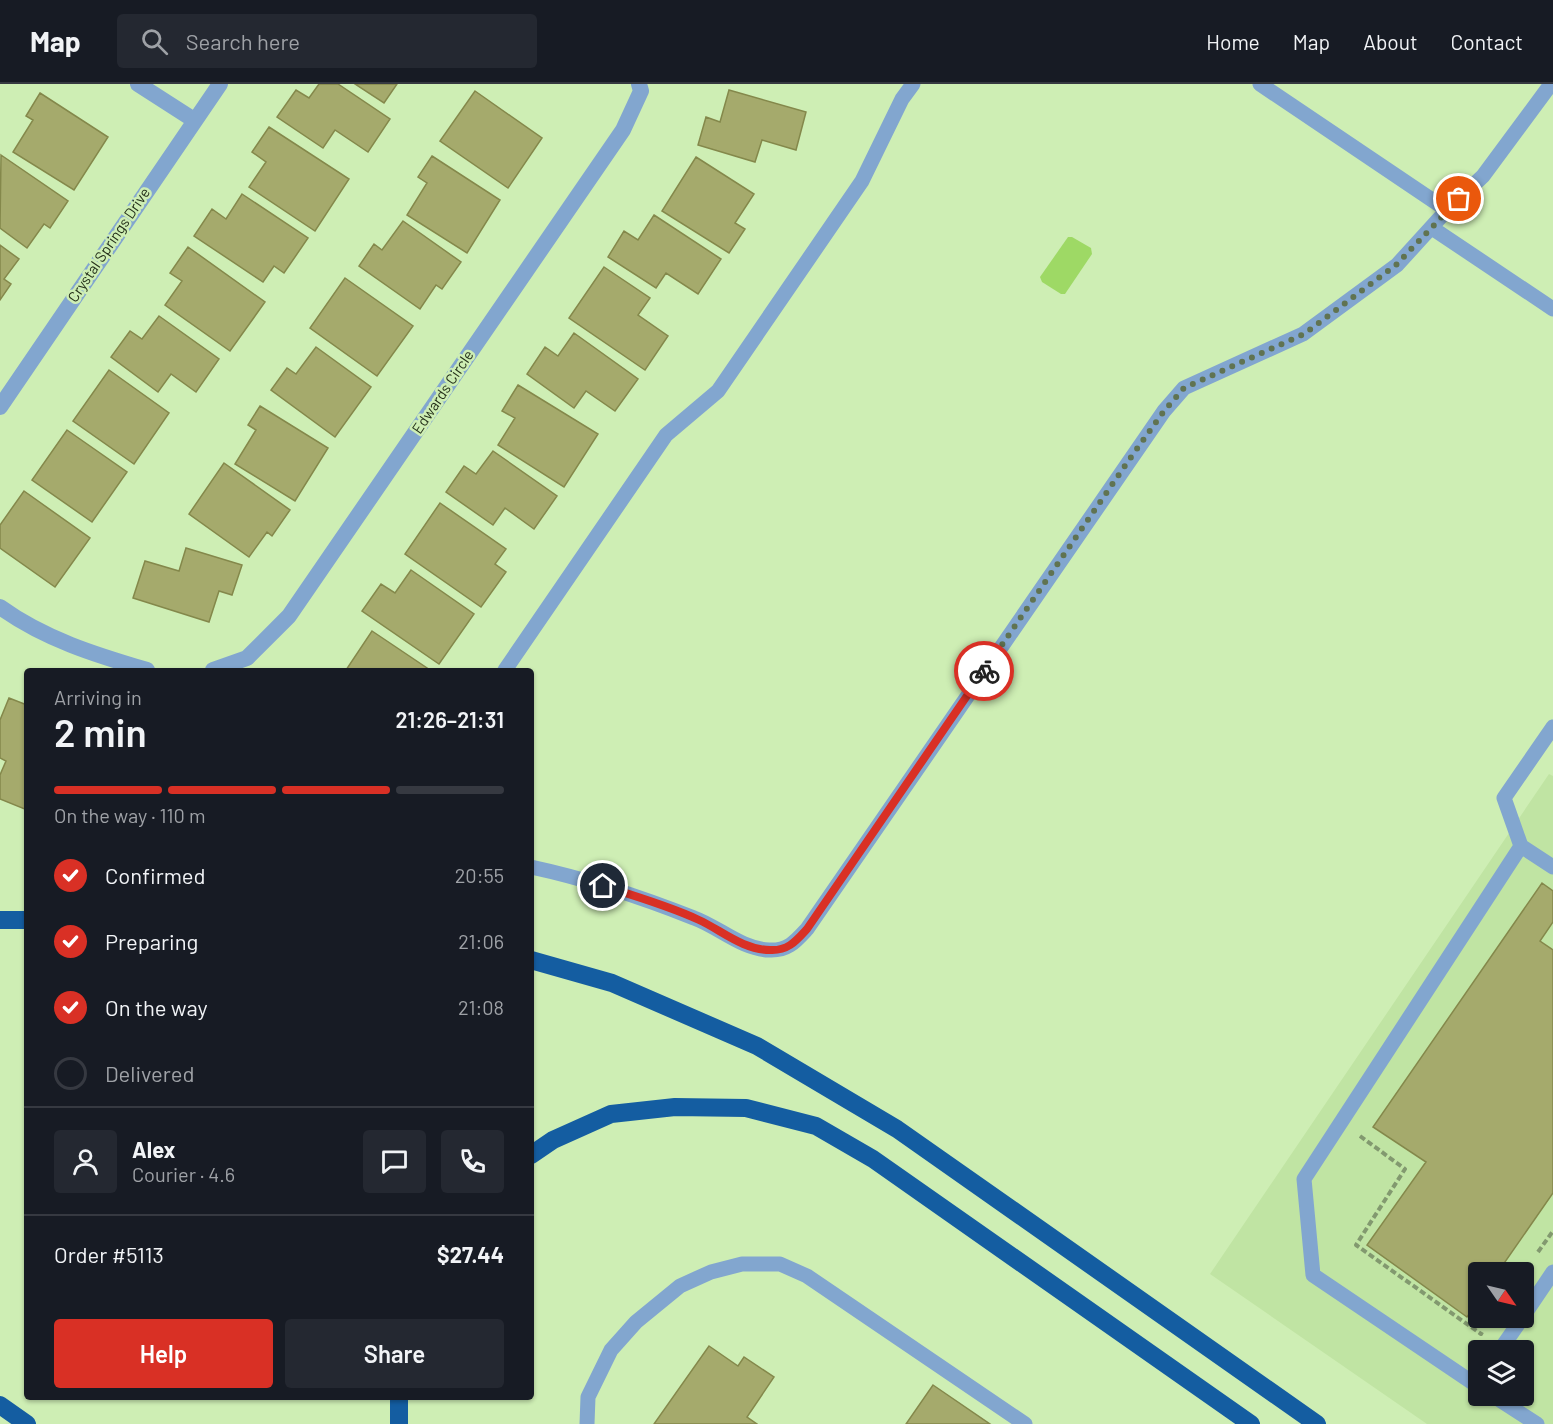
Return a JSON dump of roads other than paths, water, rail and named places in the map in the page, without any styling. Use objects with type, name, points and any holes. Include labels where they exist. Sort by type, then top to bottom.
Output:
[{"type":"highway","points":[[0,920],[24,920]]},
{"type":"highway","points":[[534,961],[612,983],[757,1046],[897,1129],[1317,1424]]},
{"type":"highway","points":[[534,1153],[553,1140],[611,1114],[675,1107],[746,1108],[816,1126],[873,1159],[1251,1424]]},
{"type":"highway","points":[[399,1400],[399,1424]]},
{"type":"highway","points":[[0,1405],[27,1424]]},
{"type":"street","points":[[138,84],[194,120]]},
{"type":"street","name":"Crystal Springs Drive","points":[[0,407],[220,84]]},
{"type":"street","name":"Edwards Circle","points":[[219,668],[248,658],[290,616],[623,130],[641,91],[639,84]]},
{"type":"street","points":[[0,607],[22,623],[90,654],[140,668]]},
{"type":"lane","points":[[507,668],[666,435],[718,391],[862,181],[902,99],[913,84]]},
{"type":"lane","points":[[1260,84],[1448,210]]},
{"type":"lane","points":[[534,868],[568,874],[696,918],[751,946],[771,951],[792,946],[807,929],[1164,411],[1184,388],[1304,334],[1396,265],[1483,176],[1551,84]]},
{"type":"lane","points":[[1432,228],[1553,309]]},
{"type":"lane","points":[[1553,727],[1504,798],[1521,846],[1553,867]]},
{"type":"lane","points":[[1468,1377],[1313,1275],[1304,1179],[1521,846]]},
{"type":"lane","points":[[587,1424],[588,1396],[611,1350],[636,1322],[680,1286],[711,1272],[742,1264],[780,1264],[807,1276],[1025,1424]]},
{"type":"lane","points":[[1534,1300],[1553,1272]]},
{"type":"lane","points":[[1509,1406],[1537,1424]]}]
